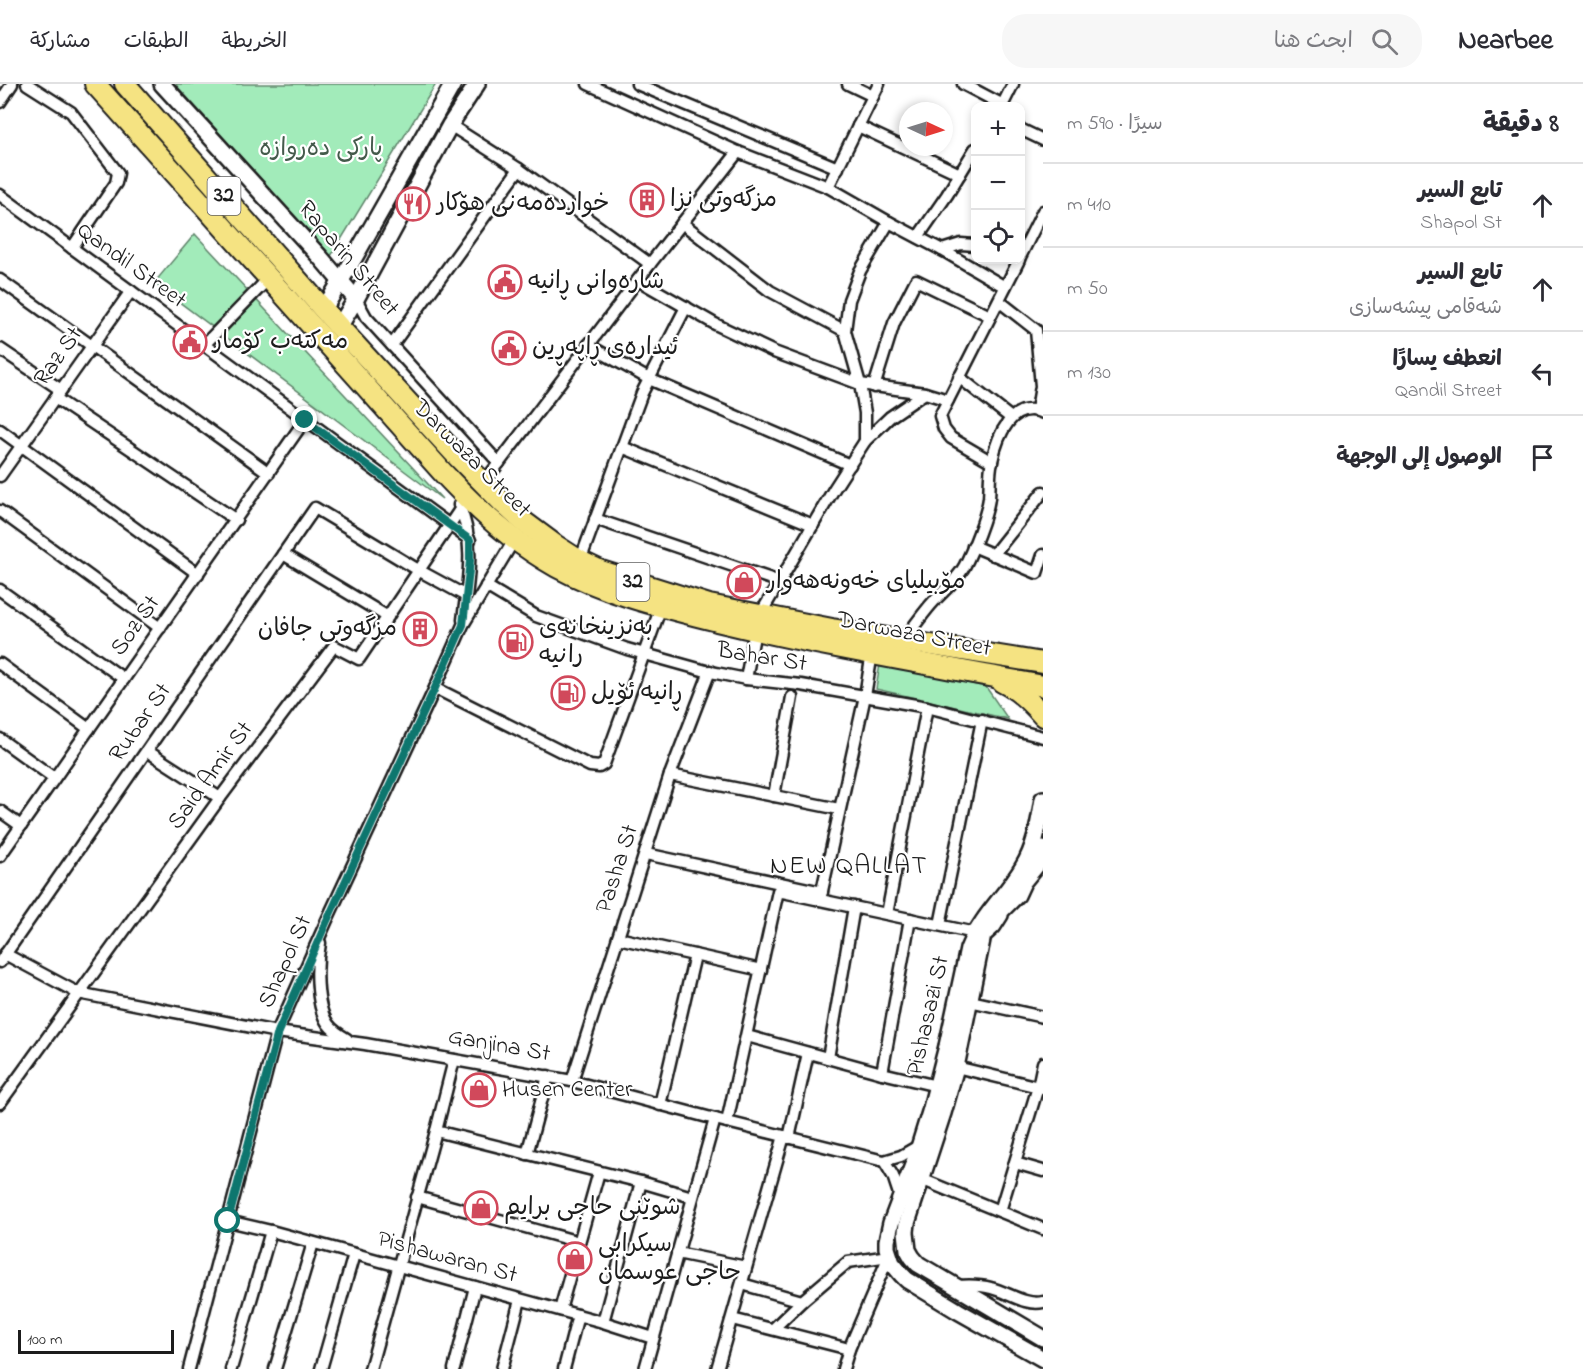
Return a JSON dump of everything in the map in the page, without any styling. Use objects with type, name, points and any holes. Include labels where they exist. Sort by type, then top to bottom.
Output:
[{"type":"highway","name":"Darwaza Street","points":[[95,84],[445,475],[485,516],[514,540],[557,567],[591,584],[661,607],[757,623],[872,653],[1043,686]]},
{"type":"highway","name":"32","points":[[124,84],[339,327],[483,484],[539,534],[580,561],[601,571],[709,605],[757,623],[903,641],[1043,663]]},
{"type":"highway","points":[[983,674],[1016,690],[1043,716]]},
{"type":"main road","name":"Raparin Street","points":[[162,84],[356,299]]},
{"type":"main road","points":[[324,309],[453,84]]},
{"type":"main road","points":[[339,327],[450,125],[477,84]]},
{"type":"main road","name":"Pishasazi St","points":[[889,1256],[887,1240],[889,1232],[920,1145],[937,1086],[964,960],[979,934],[993,926],[999,914],[1017,895],[1035,866],[1039,851],[1043,799]]},
{"type":"main road","name":"Pishasazi St","points":[[908,1250],[907,1223],[956,1067],[970,1001],[979,934]]},
{"type":"main road","points":[[1043,1338],[918,1264],[908,1250],[889,1256],[896,1269],[915,1285],[1043,1359]]},
{"type":"street","points":[[0,102],[12,84]]},
{"type":"street","points":[[27,84],[71,112],[118,173],[116,183],[72,248]]},
{"type":"street","points":[[588,84],[738,152],[828,187],[1005,288]]},
{"type":"street","points":[[637,84],[662,89],[838,168]]},
{"type":"street","points":[[848,84],[873,96]]},
{"type":"street","points":[[828,187],[879,84]]},
{"type":"street","points":[[963,84],[996,102]]},
{"type":"street","points":[[1005,102],[1013,84]]},
{"type":"street","points":[[450,125],[519,169],[650,264]]},
{"type":"street","points":[[858,126],[960,174]]},
{"type":"street","points":[[1025,131],[1043,140]]},
{"type":"street","points":[[483,484],[738,152]]},
{"type":"street","points":[[918,237],[971,156]]},
{"type":"street","points":[[392,345],[519,169]]},
{"type":"street","name":"Qandil Street","points":[[0,195],[470,540]]},
{"type":"street","points":[[1025,248],[1042,216]]},
{"type":"street","points":[[865,441],[865,413],[861,384],[845,331],[849,300],[860,271],[889,222]]},
{"type":"street","points":[[682,223],[770,291],[845,331]]},
{"type":"street","points":[[942,250],[961,244],[971,245]]},
{"type":"street","points":[[992,462],[951,438],[944,429],[940,416],[1017,264]]},
{"type":"street","points":[[204,345],[268,278]]},
{"type":"street","points":[[0,280],[269,473]]},
{"type":"street","points":[[638,280],[715,324],[774,352],[861,384],[926,393],[948,400]]},
{"type":"street","points":[[874,387],[894,324],[916,280],[990,316]]},
{"type":"street","name":"Raz St","points":[[0,476],[131,291]]},
{"type":"street","name":"Raparin Street","points":[[356,299],[366,317],[499,463]]},
{"type":"street","points":[[903,641],[964,566],[989,498],[992,462],[1000,437],[1011,418],[1027,410],[1040,412],[1042,385],[1036,330],[999,301]]},
{"type":"street","points":[[580,561],[642,393],[686,307]]},
{"type":"street","points":[[588,345],[649,379],[850,465]]},
{"type":"street","points":[[0,349],[58,394],[236,520]]},
{"type":"street","points":[[959,377],[1011,418]]},
{"type":"street","points":[[746,678],[757,623],[813,525],[865,441],[890,417],[926,393]]},
{"type":"street","name":"Soz St","points":[[0,856],[305,420]]},
{"type":"street","points":[[0,430],[198,574]]},
{"type":"street","points":[[622,447],[813,525]]},
{"type":"street","points":[[445,475],[460,508],[470,540],[463,625]]},
{"type":"street","points":[[993,555],[1039,506],[1043,492]]},
{"type":"street","name":"Rubar St","points":[[3,958],[315,508],[420,571]]},
{"type":"street","name":"Said Amir St","points":[[0,1103],[220,798],[334,646],[359,659],[460,508]]},
{"type":"street","points":[[0,511],[160,628]]},
{"type":"street","points":[[595,519],[780,582]]},
{"type":"street","points":[[463,625],[514,540]]},
{"type":"street","points":[[973,546],[1037,573],[1043,555]]},
{"type":"street","points":[[283,554],[388,617]]},
{"type":"street","points":[[420,571],[466,596]]},
{"type":"street","name":"Bahar St","points":[[486,586],[536,616],[645,654],[746,678],[927,707],[1043,736]]},
{"type":"street","points":[[0,590],[124,679]]},
{"type":"street","points":[[435,688],[591,766],[599,767],[604,764],[661,607]]},
{"type":"street","name":"Shapol St","points":[[189,1369],[278,1032],[463,625]]},
{"type":"street","points":[[821,896],[865,696],[872,653]]},
{"type":"street","points":[[0,664],[89,729]]},
{"type":"street","name":"Pasha St","points":[[572,1081],[670,775],[710,671]]},
{"type":"street","points":[[774,796],[792,698]]},
{"type":"street","points":[[887,914],[927,707]]},
{"type":"street","points":[[940,926],[982,720]]},
{"type":"street","points":[[0,739],[54,778]]},
{"type":"street","points":[[147,750],[220,798]]},
{"type":"street","points":[[670,775],[839,809]]},
{"type":"street","points":[[0,812],[21,826]]},
{"type":"street","points":[[646,854],[821,896],[854,907],[979,934]]},
{"type":"street","points":[[728,1122],[778,891],[821,896]]},
{"type":"street","points":[[828,1058],[854,907]]},
{"type":"street","points":[[882,1072],[910,919]]},
{"type":"street","points":[[327,921],[319,945],[318,963],[318,988],[326,1022],[334,1031],[347,1039],[365,1044]]},
{"type":"street","points":[[618,938],[761,969]]},
{"type":"street","points":[[660,1105],[695,955]]},
{"type":"street","name":"Ganjina St","points":[[3,958],[78,993],[278,1032],[365,1044],[572,1081],[884,1161]]},
{"type":"street","points":[[970,1001],[1043,1017]]},
{"type":"street","points":[[747,1036],[937,1086]]},
{"type":"street","points":[[717,1369],[787,1137],[808,1053]]},
{"type":"street","points":[[370,1369],[454,1060]]},
{"type":"street","points":[[1000,1211],[1041,1087],[1043,1063]]},
{"type":"street","points":[[956,1067],[1041,1087]]},
{"type":"street","points":[[527,1154],[548,1076]]},
{"type":"street","points":[[645,1369],[715,1119]]},
{"type":"street","points":[[436,1131],[692,1197]]},
{"type":"street","points":[[900,1197],[893,1176],[884,1161],[902,1156],[920,1145]]},
{"type":"street","points":[[1015,1163],[1043,1172]]},
{"type":"street","points":[[560,1310],[599,1172]]},
{"type":"street","points":[[921,1179],[1043,1229]]},
{"type":"street","points":[[603,1322],[641,1182]]},
{"type":"street","points":[[417,1197],[579,1242]]},
{"type":"street","name":"Pishawaran St","points":[[228,1221],[560,1310],[653,1338]]},
{"type":"street","points":[[231,1369],[272,1231]]},
{"type":"street","points":[[275,1369],[313,1243]]},
{"type":"street","points":[[677,1253],[746,1267]]},
{"type":"street","points":[[321,1369],[354,1254]]},
{"type":"street","points":[[773,1329],[848,1262],[889,1256]]},
{"type":"street","points":[[843,1369],[849,1349],[889,1256]]},
{"type":"street","points":[[742,1284],[802,1301]]},
{"type":"street","points":[[956,1286],[982,1286],[1032,1303],[1043,1302]]},
{"type":"street","points":[[454,1369],[475,1287]]},
{"type":"street","points":[[502,1369],[520,1300]]},
{"type":"street","points":[[564,1369],[578,1315]]},
{"type":"street","points":[[732,1319],[849,1349]]},
{"type":"green space","name":"پارکی دەروازە","points":[[175,84],[436,84],[331,256]]},
{"type":"green space","points":[[195,234],[442,499],[154,283]]},
{"type":"green space","points":[[880,664],[986,687],[1008,719],[876,689]]},
{"type":"place","name":"مزگەوتی نزا","points":[[647,200]]},
{"type":"place","name":"خواردەمەنی هۆکار","points":[[413,204]]},
{"type":"place","name":"شارەوانی ڕانیە","points":[[505,282]]},
{"type":"place","name":"مەکتەب کۆمار","points":[[190,342]]},
{"type":"place","name":"ئیدارەی ڕاپەڕین","points":[[509,348]]},
{"type":"place","name":"مۆبیلیای خەونەهەوار","points":[[744,582]]},
{"type":"place","name":"مزگەوتی جافان","points":[[420,629]]},
{"type":"place","name":"بەنزینخانەی رانیە","points":[[516,642]]},
{"type":"place","name":"ڕانیە ئۆیل","points":[[568,693]]},
{"type":"place","name":"Husen Center","points":[[479,1090]]},
{"type":"place","name":"شوێنی حاجی برایم","points":[[481,1208]]},
{"type":"place","name":"سیکرابی حاجی عوسمان","points":[[575,1259]]},
{"type":"district","name":"NEW QALLAT","points":[[849,867]]},
{"type":"route","points":[[228,1221],[278,1032],[463,625],[470,561],[470,540],[305,420]]}]
